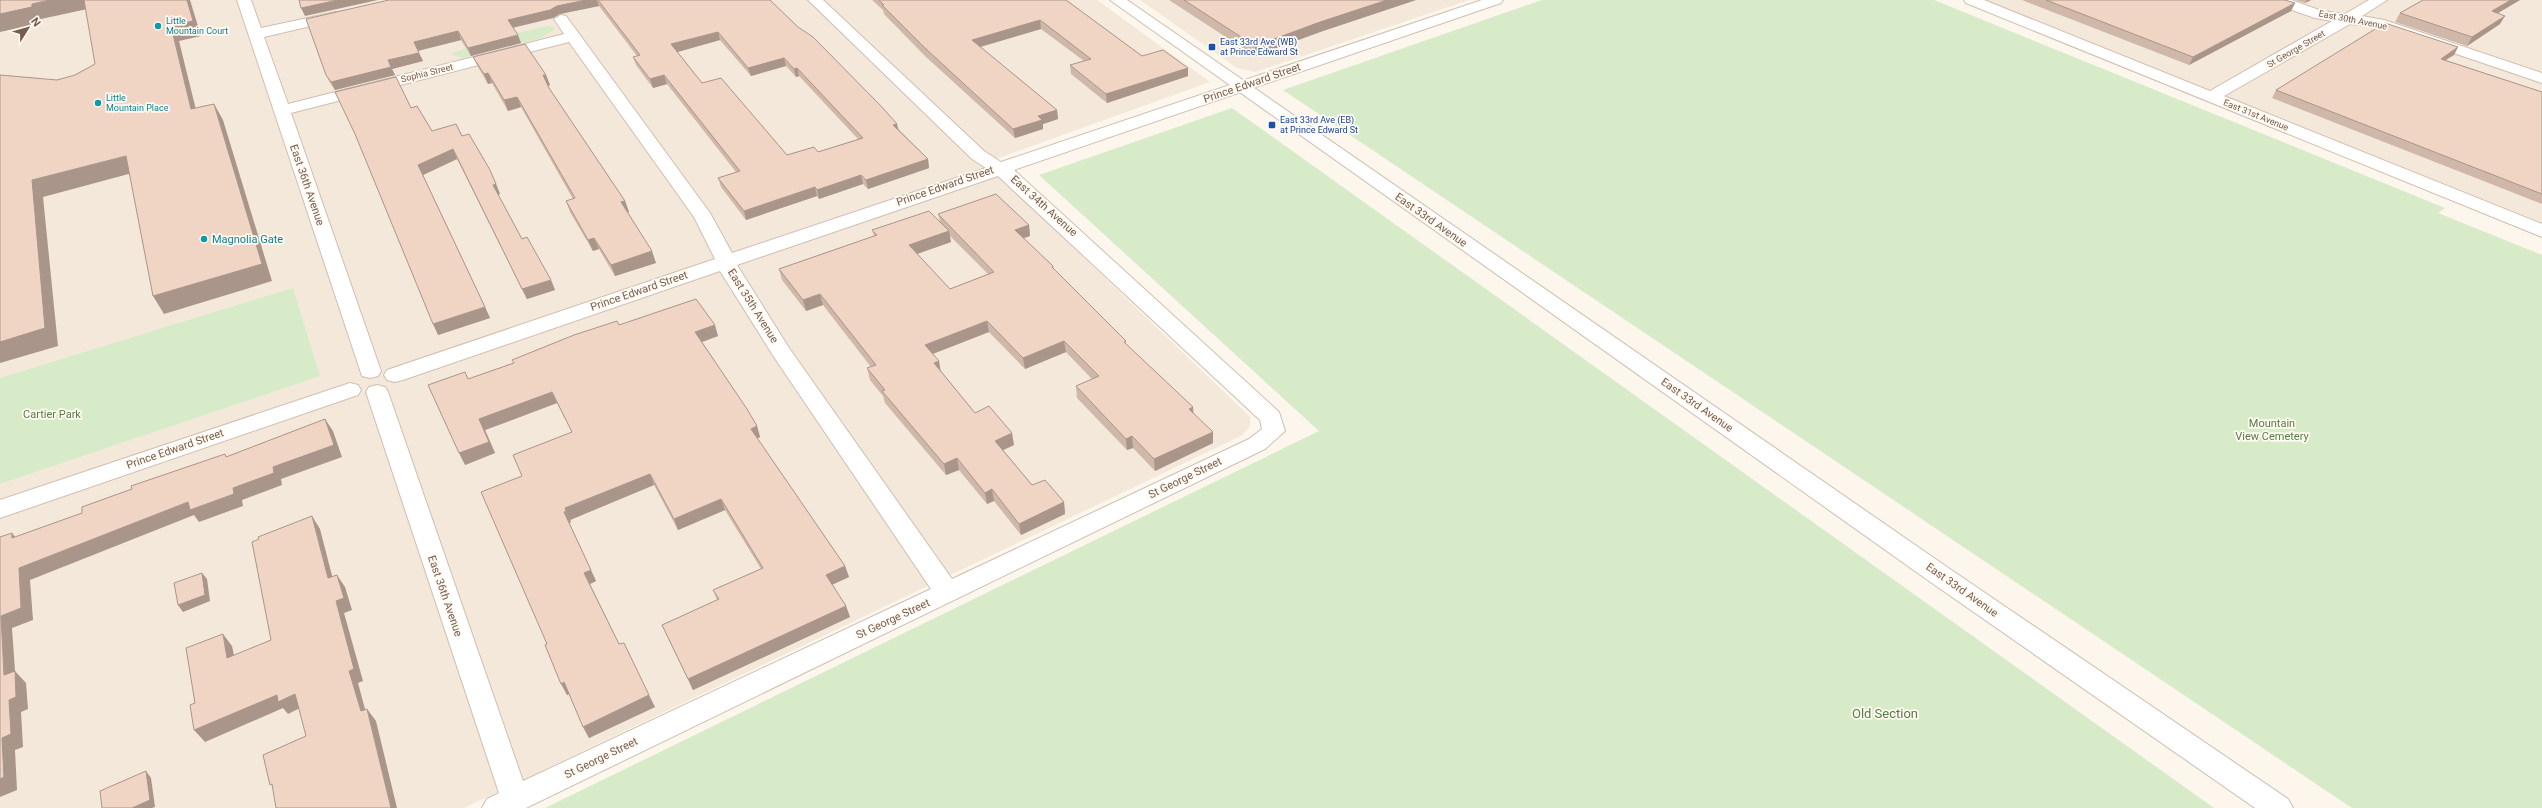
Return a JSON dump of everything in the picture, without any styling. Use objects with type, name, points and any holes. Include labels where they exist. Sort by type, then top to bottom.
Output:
[{"type":"street","name":"East 36th Avenue","points":[[244,0],[374,381],[506,804]]},
{"type":"street","name":"East 34th Avenue","points":[[815,0],[978,155],[1000,168],[1271,417]]},
{"type":"street","name":"East 33rd Avenue","points":[[1117,0],[1938,574],[2278,808]]},
{"type":"street","name":"Prince Edward Street","points":[[0,509],[350,390],[350,386],[357,377],[374,381],[384,368],[390,369],[395,375],[1496,0]]},
{"type":"street","name":"East 31st Avenue","points":[[1971,0],[2542,230]]},
{"type":"street","name":"East 30th Avenue","points":[[2277,0],[2320,15],[2350,18],[2383,24],[2542,78]]},
{"type":"street","name":"St George Street","points":[[2211,97],[2380,0]]},
{"type":"street","points":[[255,34],[352,12]]},
{"type":"street","name":"East 35th Avenue","points":[[561,18],[703,217],[726,261],[731,274],[781,352],[948,593]]},
{"type":"street","name":"Sophia Street","points":[[281,111],[573,36]]},
{"type":"street","name":"St George Street","points":[[506,804],[1257,444],[1274,431],[1271,417]]},
{"type":"shaded area","points":[[0,0],[1097,0],[1210,82],[985,163],[1242,409],[1250,417],[1250,426],[1243,435],[464,808],[0,808]]},
{"type":"shaded area","points":[[1140,0],[1469,0],[1255,72],[1237,68]]},
{"type":"shaded area","points":[[1985,0],[2542,0],[2542,223]]},
{"type":"green space","name":"Mountain View Cemetery","points":[[1542,0],[1934,0],[2445,208],[2438,213],[2542,255],[2542,808],[2352,808],[1283,90]]},
{"type":"green space","points":[[546,26],[554,27],[555,29],[541,38],[462,58],[451,54],[475,44]]},
{"type":"green space","name":"Old Section","points":[[1232,108],[2214,808],[545,808],[1319,431],[1039,175]]},
{"type":"green space","name":"Cartier Park","points":[[293,288],[320,376],[0,484],[0,378]]},
{"type":"building","points":[[0,0],[50,0],[32,4],[32,7],[0,14]]},
{"type":"building","points":[[84,0],[187,0],[193,21],[171,26],[191,109],[214,104],[262,264],[153,296],[126,156],[32,180],[45,328],[0,342],[0,75],[57,80],[75,75],[95,64]]},
{"type":"building","points":[[299,0],[338,0],[301,8]]},
{"type":"building","points":[[389,0],[586,0],[557,6],[550,10],[508,20],[518,35],[468,48],[458,31],[414,42],[419,53],[388,60],[391,67],[331,82],[326,75],[306,19]]},
{"type":"building","points":[[598,0],[770,0],[798,27],[813,37],[881,106],[897,124],[893,125],[928,159],[866,180],[861,175],[817,190],[815,187],[744,211],[718,178],[740,171],[664,75],[650,79],[633,57],[640,55]],"holes":[[[718,32],[748,68],[784,58],[794,69],[797,68],[863,138],[818,152],[814,147],[787,155],[721,78],[702,83],[671,44]]]},
{"type":"building","points":[[879,0],[1066,0],[1142,56],[1163,50],[1188,68],[1106,94],[1070,65],[1091,59],[1040,20],[972,40],[1057,110],[1038,116],[1042,120],[1013,129],[925,48],[882,5],[884,5]]},
{"type":"building","points":[[1184,0],[1387,0],[1320,22],[1255,46]]},
{"type":"building","points":[[2046,0],[2285,0],[2295,3],[2193,57]]},
{"type":"building","points":[[2423,0],[2511,0],[2492,11],[2505,16],[2472,37],[2400,13]]},
{"type":"building","points":[[2385,23],[2458,47],[2441,59],[2542,92],[2542,194],[2276,90]]},
{"type":"building","points":[[525,44],[546,75],[543,75],[549,88],[625,201],[621,202],[652,251],[611,265],[594,238],[588,240],[566,201],[575,198],[517,97],[504,100],[488,73],[484,74],[473,57]]},
{"type":"building","points":[[396,77],[411,108],[417,106],[432,131],[456,124],[462,136],[469,134],[490,170],[496,184],[493,185],[522,239],[527,237],[551,280],[522,289],[453,149],[418,165],[485,307],[433,324],[355,134],[335,92]]},
{"type":"building","points":[[996,194],[1029,225],[1015,230],[1053,266],[1052,267],[1126,341],[1124,342],[1193,407],[1189,409],[1213,432],[1154,459],[1132,436],[1126,439],[1076,386],[1099,376],[1064,341],[1023,358],[987,321],[925,345],[939,361],[934,363],[975,413],[989,406],[1012,433],[995,441],[1032,485],[1045,480],[1064,502],[1019,524],[992,489],[985,493],[957,458],[944,464],[882,391],[885,390],[867,368],[876,365],[820,294],[803,300],[779,269],[877,235],[872,230],[929,211],[949,231],[909,245],[950,289],[994,272],[938,214]]},
{"type":"building","points":[[696,299],[715,325],[695,332],[757,426],[751,429],[845,566],[826,575],[846,606],[688,679],[662,625],[719,599],[713,590],[763,568],[721,499],[674,519],[650,474],[565,508],[566,511],[564,512],[591,570],[584,573],[619,644],[624,643],[649,695],[583,727],[564,682],[561,684],[545,645],[547,644],[481,492],[522,476],[513,455],[572,432],[552,392],[479,419],[489,442],[459,453],[428,385],[465,372],[468,379],[514,363],[512,360],[574,335],[617,321],[619,325]]},
{"type":"building","points":[[325,419],[334,445],[273,467],[274,473],[233,488],[234,494],[190,510],[188,502],[19,568],[21,608],[1,616],[4,675],[15,671],[16,697],[9,700],[11,734],[2,738],[4,777],[0,779],[0,537],[12,533],[12,538],[82,513],[82,507],[132,489],[131,486],[225,454],[226,457]]},
{"type":"building","points":[[312,516],[328,578],[337,575],[344,598],[336,601],[354,669],[349,671],[361,711],[367,709],[391,808],[276,808],[272,784],[270,785],[263,755],[306,736],[295,694],[278,702],[277,695],[194,730],[190,705],[195,703],[186,648],[223,634],[227,658],[271,640],[252,542],[259,539],[258,537]]},
{"type":"building","points":[[202,573],[205,595],[178,605],[174,583]]},
{"type":"building","points":[[146,771],[150,800],[132,808],[102,808],[100,791]]},
{"type":"place","name":"Little Mountain Court","points":[[158,26]]},
{"type":"place","name":"East 33rd Ave (WB) at Prince Edward St","points":[[1212,47]]},
{"type":"place","name":"Little Mountain Place","points":[[98,103]]},
{"type":"place","name":"East 33rd Ave (EB) at Prince Edward St","points":[[1272,125]]},
{"type":"place","name":"Magnolia Gate","points":[[204,239]]}]
